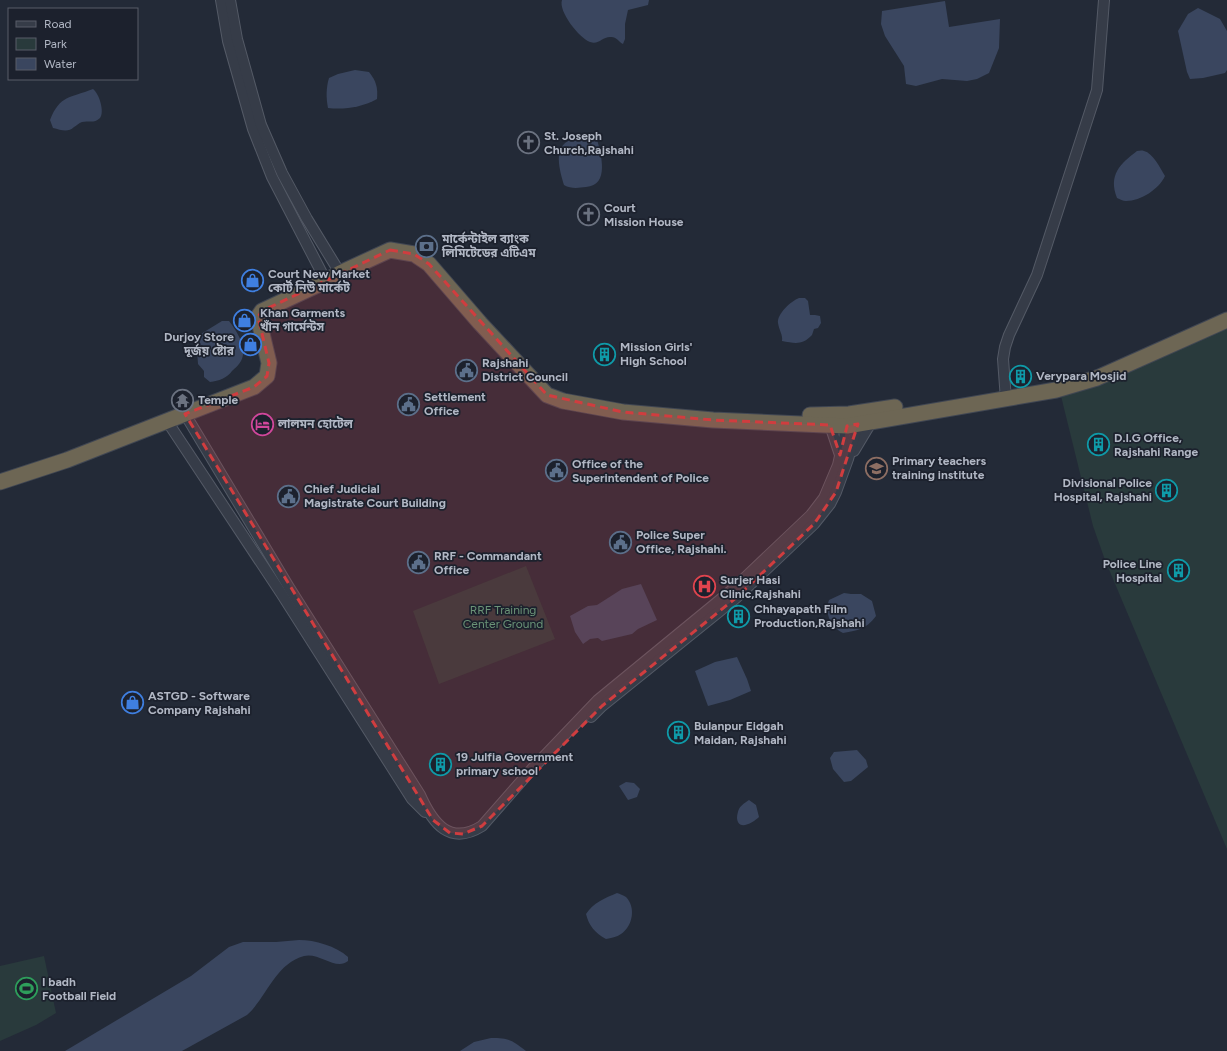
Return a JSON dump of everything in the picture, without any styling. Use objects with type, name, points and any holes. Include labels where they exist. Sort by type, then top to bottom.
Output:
[{"type":"highway","points":[[0,492],[70,469],[254,387],[267,376],[269,363],[258,317],[262,311],[390,250],[414,254],[429,264],[480,323],[547,395],[564,401],[623,412],[713,420],[830,425],[1005,394],[1088,372],[1227,310]]},
{"type":"highway","points":[[1005,394],[1056,390],[1097,378],[1227,320]]},
{"type":"highway","points":[[564,401],[623,403],[717,412],[857,419]]},
{"type":"highway","points":[[0,482],[169,424]]},
{"type":"street","points":[[221,0],[228,41],[253,129],[272,177],[326,281]]},
{"type":"street","points":[[230,0],[237,39],[261,125],[282,173],[307,219],[340,273]]},
{"type":"street","points":[[1005,394],[1003,358],[1005,347],[1009,335],[1038,275],[1097,90],[1104,0]]},
{"type":"street","points":[[186,417],[381,743]]},
{"type":"street","points":[[844,457],[857,419]]},
{"type":"street","points":[[169,424],[381,743],[420,796],[433,820],[450,833],[463,834],[473,832],[482,826],[499,807],[523,786],[602,706],[737,597],[814,524],[830,504],[836,492],[844,457],[857,419]]},
{"type":"street","points":[[830,425],[844,457]]},
{"type":"highlighted area","points":[[390,250],[414,254],[429,264],[547,395],[623,412],[713,420],[830,425],[840,455],[847,426],[858,424],[836,492],[814,524],[737,597],[602,706],[482,826],[463,834],[450,833],[433,820],[185,414],[254,387],[267,376],[269,363],[258,317],[262,311]]},
{"type":"green space","points":[[1227,322],[1227,849],[1105,560],[1093,526],[1061,396]]},
{"type":"green space","name":"RRF Training Center Ground","points":[[526,566],[555,639],[439,684],[413,611]]},
{"type":"green space","name":"I badh Football Field","points":[[44,956],[56,1013],[36,1025],[0,1041],[0,966]]},
{"type":"water","points":[[562,0],[649,0],[648,5],[628,10],[625,24],[625,39],[623,44],[616,38],[612,37],[607,37],[593,43],[585,39],[570,24],[563,11]]},
{"type":"water","points":[[945,1],[949,27],[1000,19],[999,48],[989,73],[977,79],[967,81],[942,79],[916,86],[906,84],[904,66],[885,36],[881,24],[882,11]]},
{"type":"water","points":[[1198,8],[1220,19],[1227,31],[1227,70],[1225,73],[1203,78],[1190,79],[1187,72],[1178,31],[1188,14]]},
{"type":"water","points":[[355,70],[369,72],[376,84],[377,99],[366,104],[353,107],[340,109],[328,108],[327,86],[329,78]]},
{"type":"water","points":[[93,89],[97,94],[102,107],[102,112],[98,120],[82,122],[69,130],[53,128],[50,120],[62,102],[67,98]]},
{"type":"water","points":[[597,139],[602,161],[601,175],[598,181],[594,185],[577,188],[564,185],[559,166],[559,153],[561,148],[565,143],[571,140]]},
{"type":"water","points":[[1137,151],[1147,152],[1156,161],[1165,176],[1154,190],[1143,197],[1124,201],[1117,198],[1114,183],[1115,176],[1125,161]]},
{"type":"water","points":[[799,298],[805,298],[808,301],[810,315],[820,316],[821,323],[818,328],[814,329],[812,335],[805,341],[798,343],[782,341],[778,319],[789,305]]},
{"type":"water","points":[[222,321],[229,321],[241,340],[243,356],[239,364],[228,376],[220,380],[210,382],[204,377],[204,371],[198,364],[196,337]]},
{"type":"water","points":[[641,584],[657,620],[638,629],[632,634],[602,641],[598,638],[590,639],[583,644],[575,632],[570,616],[588,606],[597,605],[622,589]]},
{"type":"water","points":[[844,593],[861,594],[872,601],[876,616],[865,627],[843,633],[832,623],[827,610],[829,600]]},
{"type":"water","points":[[737,657],[751,691],[730,700],[708,706],[695,671],[715,662]]},
{"type":"water","points":[[857,750],[866,760],[868,767],[851,781],[844,782],[833,769],[830,758],[834,752]]},
{"type":"water","points":[[626,782],[634,783],[640,789],[637,797],[628,800],[619,786]]},
{"type":"water","points":[[749,800],[756,805],[759,817],[746,825],[743,825],[738,822],[738,811],[741,806]]},
{"type":"water","points":[[617,893],[626,897],[629,901],[632,916],[625,931],[618,936],[606,939],[593,929],[586,914],[596,904]]},
{"type":"water","points":[[299,940],[318,942],[338,950],[348,957],[348,961],[338,964],[310,955],[294,960],[278,973],[254,1008],[247,1015],[182,1051],[65,1051],[191,976],[229,947],[243,942]]},
{"type":"water","points":[[491,1038],[510,1040],[526,1051],[460,1051],[474,1042]]},
{"type":"place","name":"St. Joseph Church,Rajshahi","points":[[528,143]]},
{"type":"place","name":"Court Mission House","points":[[588,215]]},
{"type":"place","name":"মার্কেন্টাইল ব্যাংক লিমিটেডের এটিএম","points":[[427,246]]},
{"type":"place","name":"Court New Market কোর্ট নিউ মার্কেট","points":[[252,281]]},
{"type":"place","name":"Khan Garments খাঁন গার্মেন্টস","points":[[244,320]]},
{"type":"place","name":"Durjoy Store দূর্জয় ষ্টোর","points":[[250,344]]},
{"type":"place","name":"Mission Girls' High School","points":[[605,354]]},
{"type":"place","name":"Rajshahi District Council","points":[[466,370]]},
{"type":"place","name":"Verypara Mosjid","points":[[1021,376]]},
{"type":"place","name":"Temple","points":[[183,400]]},
{"type":"place","name":"Settlement Office","points":[[408,404]]},
{"type":"place","name":"লালমন হোটেল","points":[[262,424]]},
{"type":"place","name":"D.I.G Office, Rajshahi Range","points":[[1098,445]]},
{"type":"place","name":"Primary teachers training institute","points":[[877,468]]},
{"type":"place","name":"Office of the Superintendent of Police","points":[[556,471]]},
{"type":"place","name":"Divisional Police Hospital, Rajshahi","points":[[1167,490]]},
{"type":"place","name":"Chief Judicial Magistrate Court Building","points":[[289,496]]},
{"type":"place","name":"Police Super Office, Rajshahi.","points":[[621,542]]},
{"type":"place","name":"RRF - Commandant Office","points":[[418,563]]},
{"type":"place","name":"Police Line Hospital","points":[[1178,571]]},
{"type":"place","name":"Surjer Hasi Clinic,Rajshahi","points":[[704,587]]},
{"type":"place","name":"Chhayapath Film Production,Rajshahi","points":[[739,616]]},
{"type":"place","name":"ASTGD - Software Company Rajshahi","points":[[132,703]]},
{"type":"place","name":"Bulanpur Eidgah Maidan, Rajshahi","points":[[679,733]]},
{"type":"place","name":"19 Julfia Government primary school","points":[[441,764]]},
{"type":"place","name":"I badh Football Field","points":[[26,989]]}]
